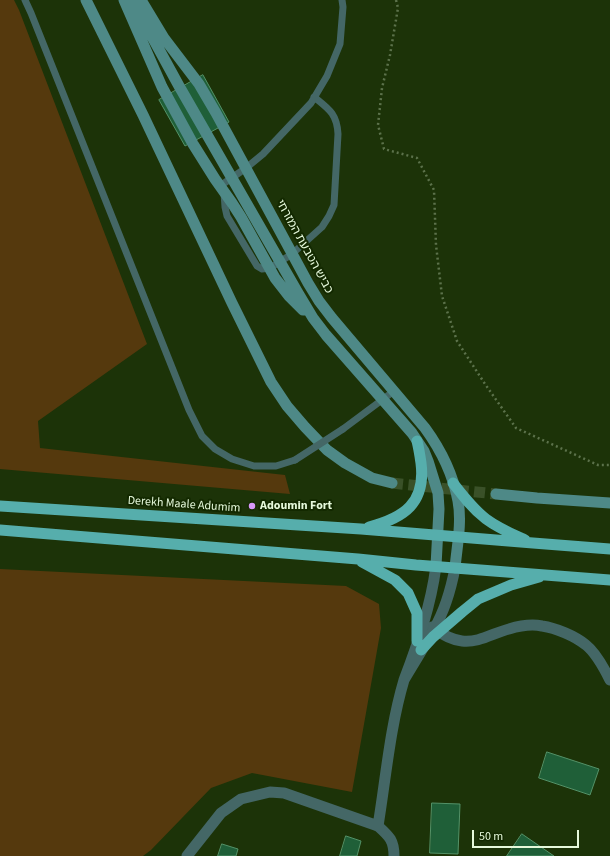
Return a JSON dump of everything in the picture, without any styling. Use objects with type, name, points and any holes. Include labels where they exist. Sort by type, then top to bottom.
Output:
[{"type":"highway","points":[[361,529],[391,520],[410,508],[420,489],[421,464],[417,441]]},
{"type":"highway","points":[[453,483],[465,499],[487,520],[506,531],[533,543]]},
{"type":"highway","name":"Derekh Maale Adumim","points":[[0,506],[361,529],[610,549]]},
{"type":"highway","points":[[0,530],[610,580]]},
{"type":"highway","points":[[358,559],[395,580],[408,593],[417,613],[419,645],[433,637],[437,630],[478,599],[511,586],[547,575]]},
{"type":"main road","points":[[86,0],[271,382],[287,406],[327,450],[345,463],[372,478],[392,483]]},
{"type":"main road","points":[[124,0],[162,87],[193,144],[241,217],[275,278],[289,296],[316,321]]},
{"type":"main road","points":[[132,0],[179,86],[298,293],[326,335],[412,433],[428,461],[438,494],[436,566]]},
{"type":"main road","name":"כביש הטבעת המזרחי","points":[[141,0],[164,38],[199,84],[308,283],[324,306],[436,443],[453,483],[458,501],[459,521],[455,568]]},
{"type":"main road","points":[[496,494],[610,503]]},
{"type":"street","points":[[378,826],[398,699],[404,680],[419,645],[434,584],[436,566]]},
{"type":"street","points":[[437,630],[449,595],[455,568]]},
{"type":"street","points":[[417,613],[424,622],[461,641],[474,641],[521,626],[542,626],[566,632],[588,646],[603,666],[610,680]]},
{"type":"street","points":[[187,856],[221,813],[241,799],[270,792],[284,793],[378,826],[389,835],[394,847],[394,856]]},
{"type":"lane","points":[[25,0],[189,410],[202,436],[215,448],[232,459],[254,466],[276,466],[295,460],[343,429],[394,391]]},
{"type":"lane","points":[[221,188],[263,154],[314,97],[327,76],[340,44],[343,7],[342,0]]},
{"type":"lane","points":[[270,268],[292,254],[322,228],[334,205],[338,127],[335,118],[329,110],[314,97]]},
{"type":"path","points":[[396,0],[398,8],[390,55],[382,88],[378,125],[384,149],[417,158],[434,190],[436,245],[442,296],[457,341],[516,428],[598,465],[610,465]]},
{"type":"shaded area","points":[[0,0],[14,0],[19,10],[147,344],[38,421],[40,448],[285,475],[290,494],[0,469]]},
{"type":"shaded area","points":[[0,569],[346,586],[379,604],[381,628],[352,792],[252,773],[211,788],[151,850],[143,856],[0,856]]},
{"type":"building","points":[[203,75],[229,122],[185,146],[159,100]]},
{"type":"building","points":[[547,752],[599,769],[590,795],[539,778]]},
{"type":"building","points":[[432,803],[460,804],[458,854],[430,853]]},
{"type":"building","points":[[522,834],[554,856],[507,856]]},
{"type":"building","points":[[346,836],[361,841],[357,856],[340,856]]},
{"type":"building","points":[[222,844],[238,849],[236,856],[218,856]]},
{"type":"tunnel","points":[[392,483],[496,494]]},
{"type":"place","name":"Adoumin Fort","points":[[252,506]]}]
